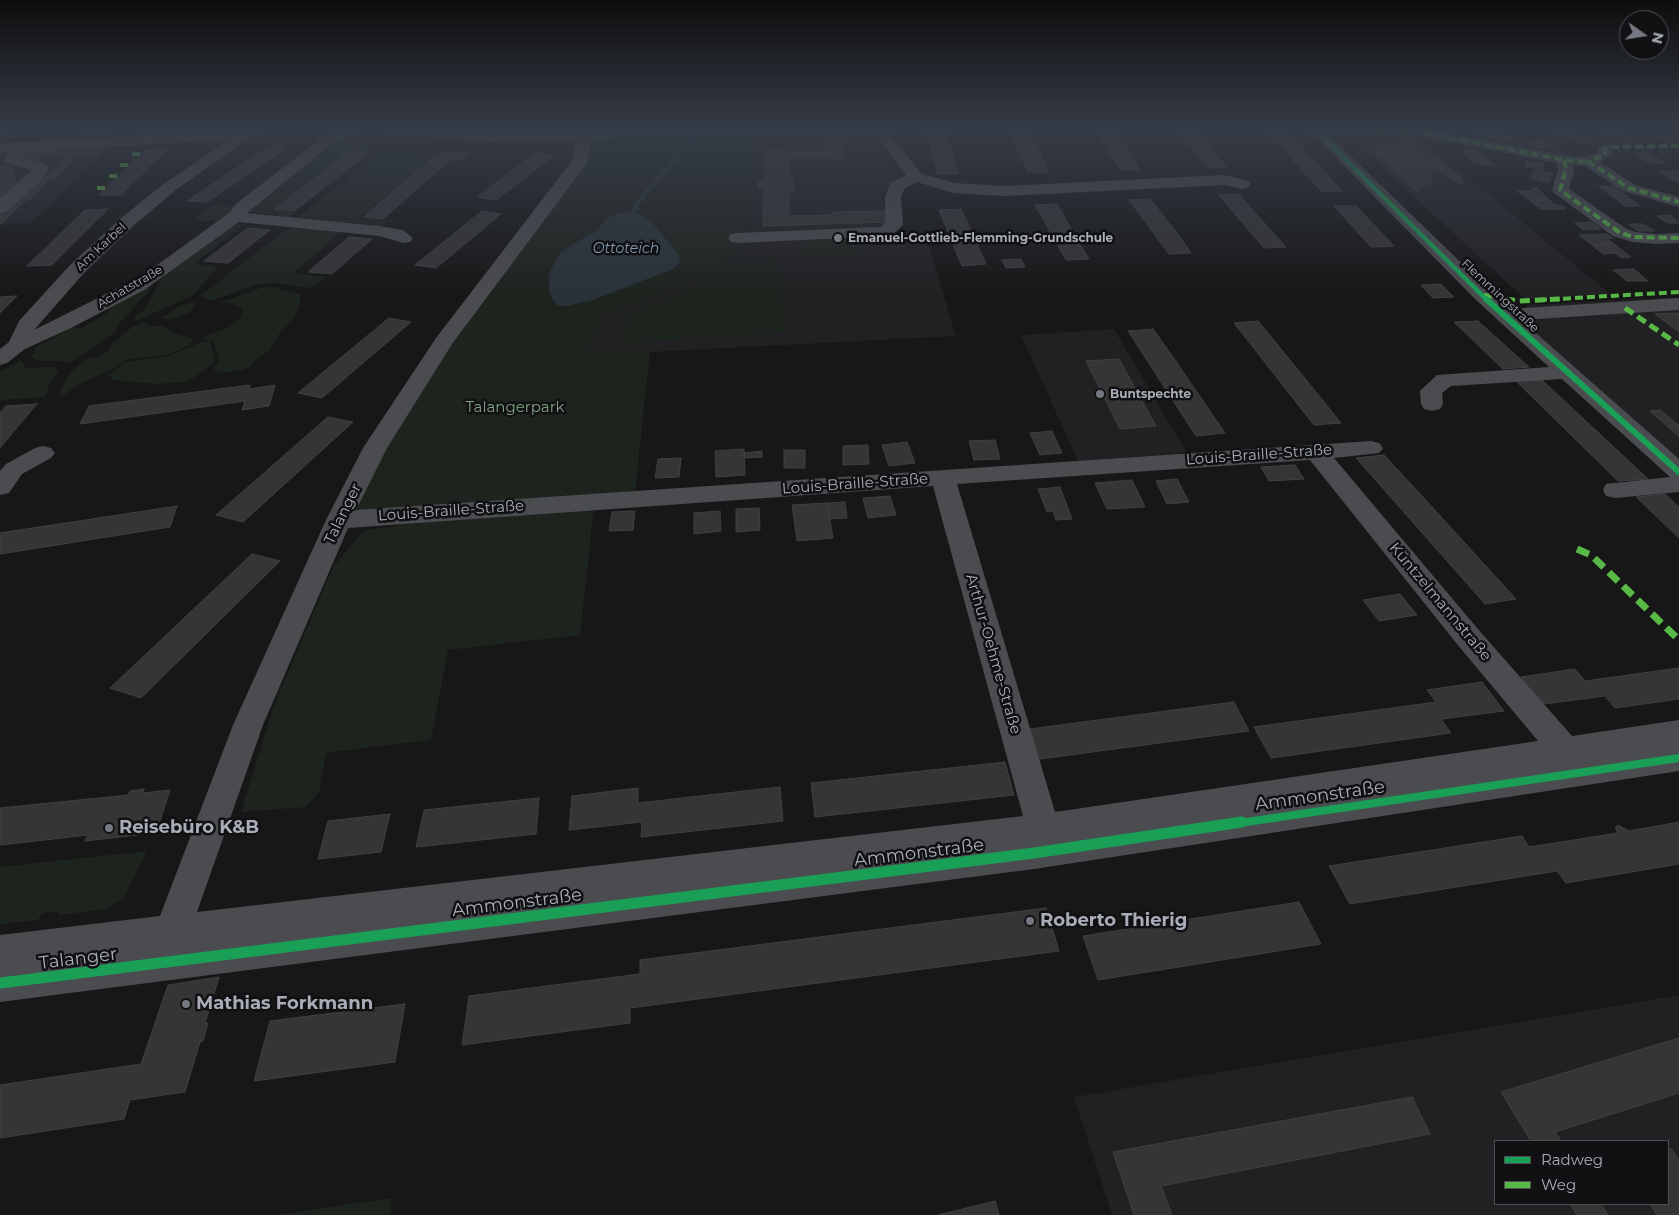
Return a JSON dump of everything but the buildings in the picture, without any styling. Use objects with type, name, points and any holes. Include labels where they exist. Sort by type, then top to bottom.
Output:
[{"type":"street","points":[[0,208],[26,185]]},
{"type":"street","name":"Am Karbel","points":[[0,359],[18,345],[26,325],[77,269],[127,222],[173,185]]},
{"type":"street","name":"Achatstraße","points":[[18,345],[64,324],[137,286],[235,217],[243,207],[271,185]]},
{"type":"street","name":"Talanger","points":[[166,948],[248,725],[339,520],[375,448],[430,362],[563,185]]},
{"type":"street","points":[[737,238],[885,232],[894,225],[893,196],[899,185]]},
{"type":"street","points":[[941,185],[954,188],[1004,191],[1130,185]]},
{"type":"street","name":"Flemmingstraße","points":[[1372,185],[1503,315],[1679,472]]},
{"type":"street","points":[[1561,185],[1560,190],[1619,232],[1633,237],[1679,238]]},
{"type":"street","points":[[1624,185],[1629,188],[1679,202]]},
{"type":"street","points":[[235,217],[379,231],[397,234],[404,238]]},
{"type":"street","points":[[1503,315],[1679,304]]},
{"type":"street","points":[[1432,404],[1431,391],[1444,380],[1566,372]]},
{"type":"street","name":"Louis-Braille-Straße","points":[[339,520],[1371,448]]},
{"type":"street","name":"Küntzelmannstraße","points":[[1316,452],[1467,636],[1565,750]]},
{"type":"street","points":[[0,487],[14,469],[43,453]]},
{"type":"street","name":"Arthur-Oehme-Straße","points":[[943,478],[1043,829]]},
{"type":"street","points":[[1615,490],[1679,484]]},
{"type":"street","name":"Ammonstraße","points":[[166,948],[1043,829],[1679,733]]},
{"type":"street","name":"Ammonstraße","points":[[166,948],[1034,853],[1679,758]]},
{"type":"street","name":"Talanger","points":[[0,952],[166,948]]},
{"type":"street","name":"Talanger","points":[[0,983],[79,975],[166,948]]},
{"type":"shaded area","points":[[0,185],[70,185],[31,223],[0,224]]},
{"type":"shaded area","name":"Emanuel-Gottlieb-Flemming-Grundschule","points":[[752,185],[892,185],[888,193],[881,193],[884,208],[891,208],[896,234],[925,233],[956,336],[650,352],[588,350],[603,314],[656,295],[707,273],[750,241]]},
{"type":"shaded area","points":[[1401,185],[1477,185],[1610,294],[1525,299]]},
{"type":"shaded area","points":[[1679,297],[1679,472],[1503,315],[1533,313],[1525,305]]},
{"type":"shaded area","name":"Buntspechte","points":[[1114,329],[1187,453],[1078,461],[1021,335]]},
{"type":"shaded area","points":[[1679,995],[1679,1215],[1112,1215],[1074,1097]]},
{"type":"green space","points":[[281,185],[304,185],[272,209],[295,212],[289,217],[247,211]]},
{"type":"green space","points":[[340,185],[399,185],[359,218],[388,220],[383,226],[297,218]]},
{"type":"green space","name":"Talangerpark","points":[[559,185],[752,185],[750,241],[708,273],[656,295],[603,314],[588,350],[650,352],[635,491],[344,517],[379,448]]},
{"type":"green space","points":[[813,185],[828,185],[829,192],[827,194],[817,194],[814,191]]},
{"type":"green space","points":[[214,205],[236,207],[222,221],[195,221],[195,218]]},
{"type":"green space","points":[[246,223],[194,264],[218,267],[192,296],[136,321],[133,319],[144,310],[163,276],[235,225]]},
{"type":"green space","points":[[290,227],[341,232],[293,273],[326,277],[316,285],[307,288],[280,283],[258,284],[211,301],[200,296]]},
{"type":"green space","points":[[858,237],[861,255],[802,256],[801,239]]},
{"type":"green space","points":[[777,260],[785,332],[623,343],[628,313],[671,298],[713,275],[730,262]]},
{"type":"green space","points":[[154,282],[147,293],[118,325],[116,332],[69,364],[61,361],[38,361],[32,357],[35,348],[72,327],[80,329],[110,311],[101,309]]},
{"type":"green space","points":[[273,287],[301,295],[299,308],[292,321],[279,334],[270,350],[252,363],[250,367],[240,371],[218,373],[213,368],[219,362],[214,342],[204,339],[205,336],[228,328],[242,317],[242,309],[233,304],[221,302],[261,288]]},
{"type":"green space","points":[[193,302],[195,304],[194,308],[187,314],[168,320],[161,318],[182,305]]},
{"type":"green space","points":[[146,322],[148,326],[164,326],[172,333],[193,338],[191,344],[169,354],[127,360],[107,372],[83,382],[59,398],[62,387],[72,371],[85,360],[100,356],[108,351],[112,344],[132,327]]},
{"type":"green space","points":[[204,341],[211,343],[215,363],[187,382],[155,384],[114,380],[108,375],[126,362],[169,356]]},
{"type":"green space","points":[[21,360],[26,368],[55,367],[58,372],[49,385],[45,397],[2,400],[0,402],[0,371]]},
{"type":"green space","points":[[594,506],[580,635],[448,650],[431,740],[326,753],[319,792],[306,807],[241,812],[273,708],[333,567],[364,530],[496,513]]},
{"type":"green space","points":[[147,851],[124,898],[106,909],[58,915],[59,911],[42,913],[38,920],[0,924],[0,867]]},
{"type":"green space","points":[[392,1198],[390,1215],[275,1215]]},
{"type":"water","name":"Ottoteich","points":[[633,212],[642,215],[654,225],[680,256],[679,263],[673,269],[593,300],[567,306],[558,306],[552,299],[549,290],[549,273],[561,252],[598,229],[607,218],[619,213]]},
{"type":"waterway","points":[[633,212],[642,197],[653,185]]},
{"type":"marked path","points":[[1562,185],[1560,190],[1619,232],[1633,237],[1679,238]]},
{"type":"marked path","points":[[1624,185],[1629,188],[1679,202]]},
{"type":"marked path","points":[[97,188],[108,188]]},
{"type":"marked path","points":[[1484,295],[1519,301],[1679,292]]},
{"type":"marked path","points":[[1625,308],[1679,345]]},
{"type":"marked path","points":[[1577,549],[1591,555],[1679,640]]},
{"type":"cycle path","points":[[1371,185],[1482,295],[1679,472]]},
{"type":"cycle path","points":[[0,983],[1034,853],[1679,758]]},
{"type":"place","name":"Emanuel-Gottlieb-Flemming-Grundschule","points":[[838,238]]},
{"type":"place","name":"Buntspechte","points":[[1100,394]]},
{"type":"place","name":"Reisebüro K&B","points":[[109,828]]},
{"type":"place","name":"Roberto Thierig","points":[[1030,921]]},
{"type":"place","name":"Mathias Forkmann","points":[[186,1004]]}]
